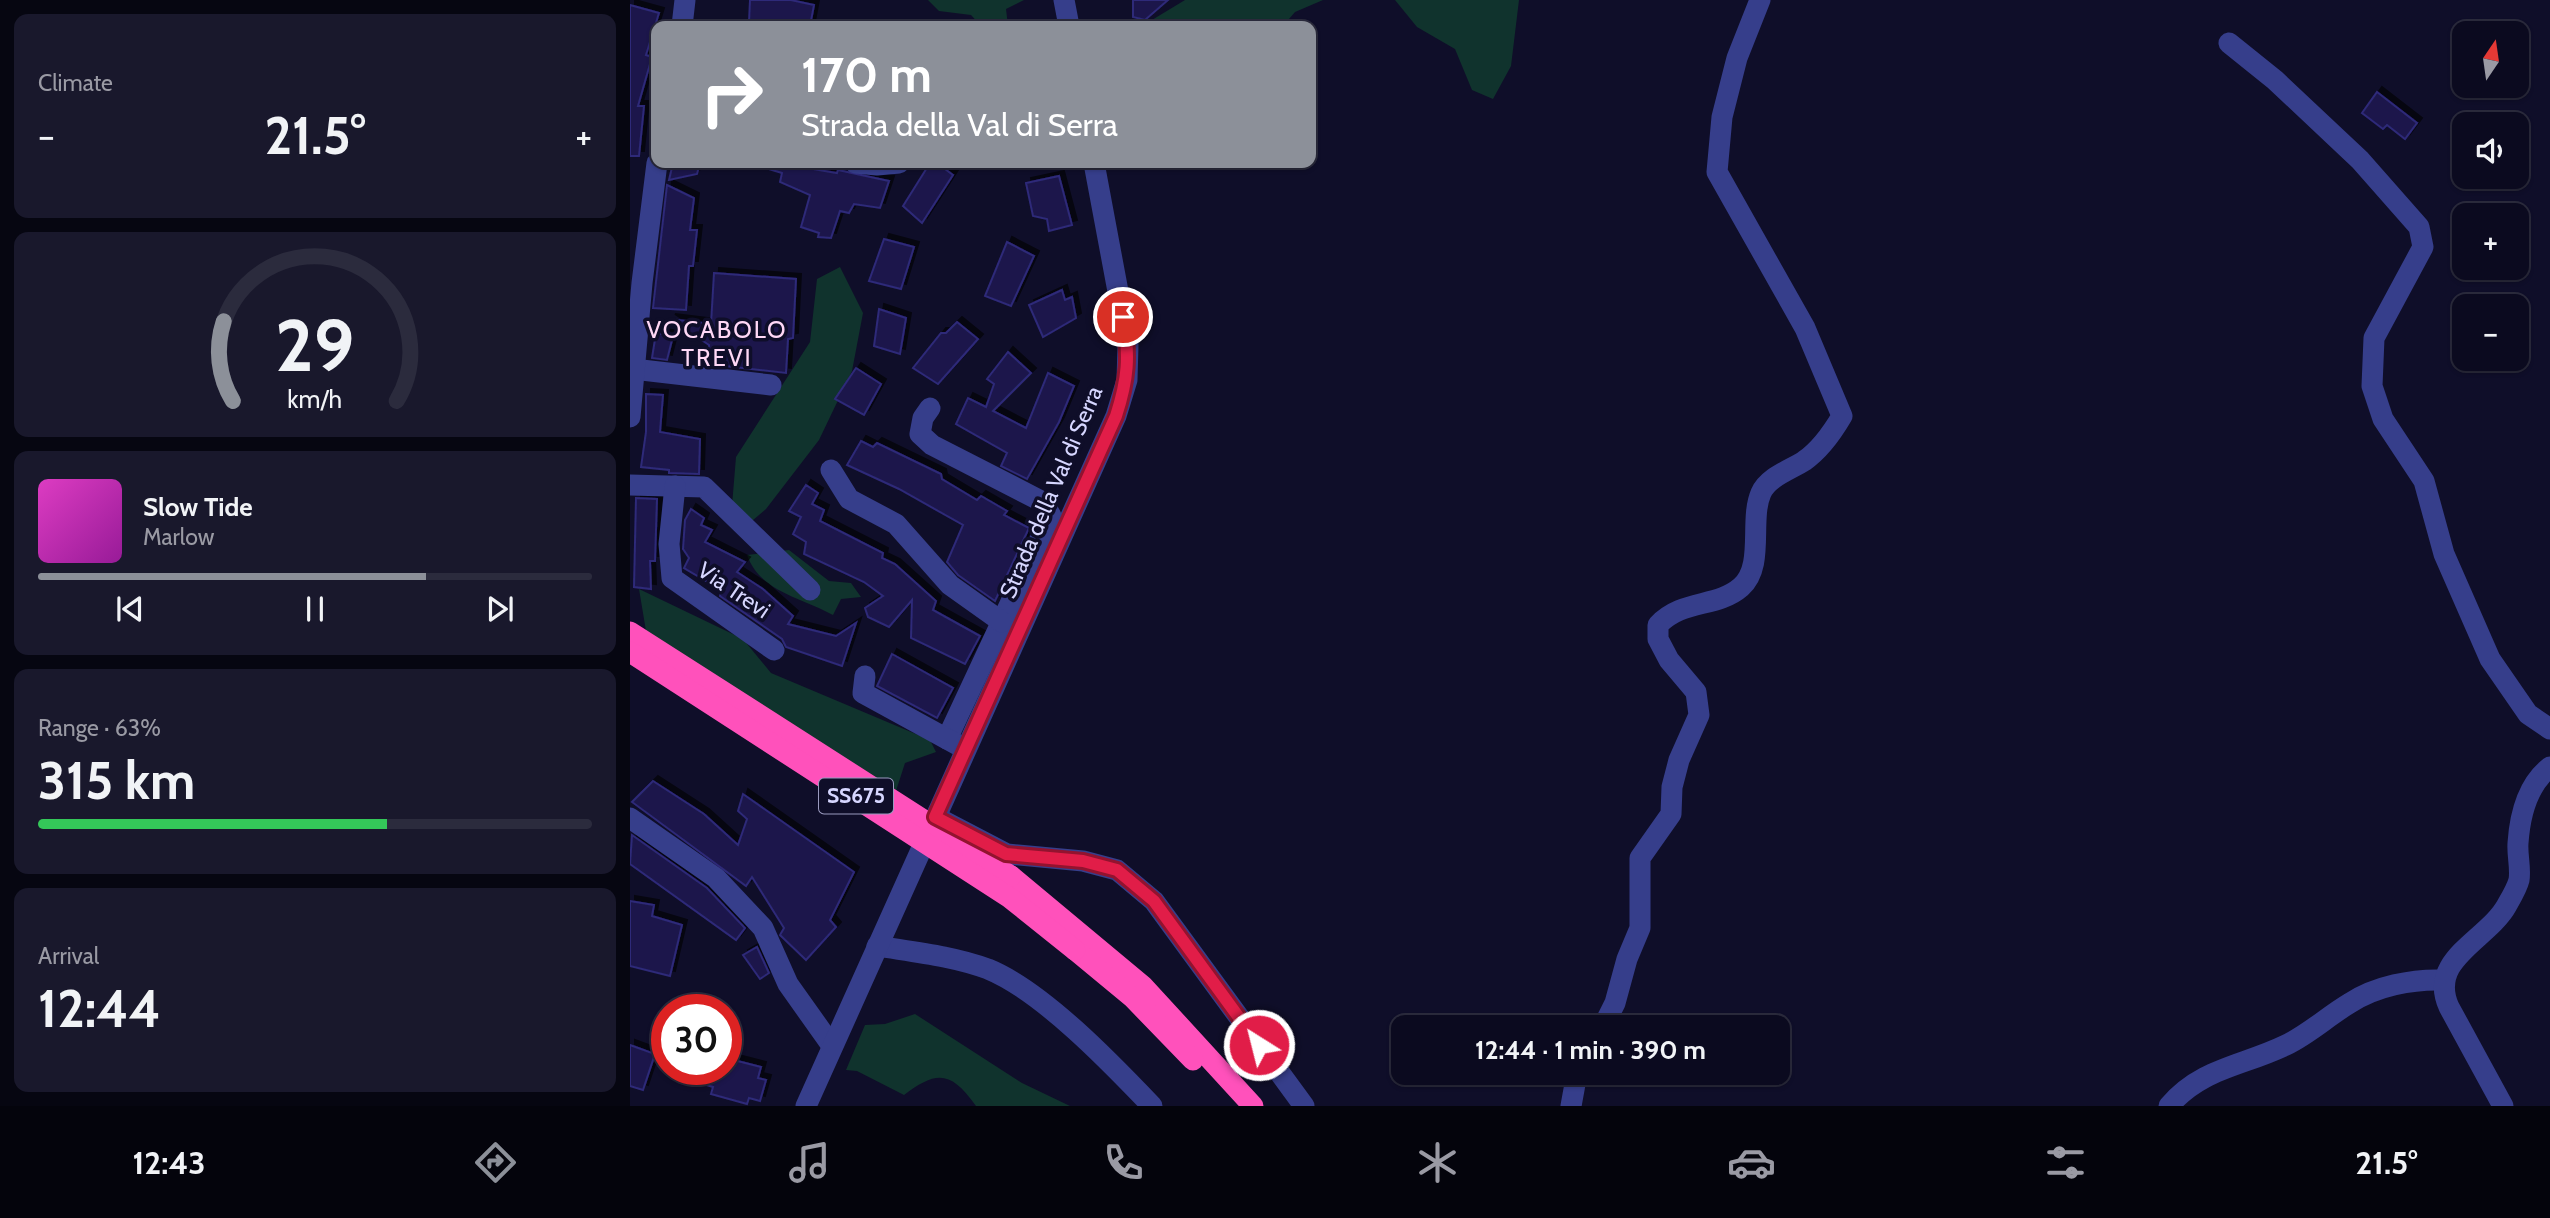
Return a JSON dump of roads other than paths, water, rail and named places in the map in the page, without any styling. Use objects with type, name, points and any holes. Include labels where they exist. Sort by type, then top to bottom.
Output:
[{"type":"highway","name":"SS675","points":[[630,632],[1011,876],[1080,943],[1237,1106]]},
{"type":"highway","name":"SS675","points":[[630,653],[1143,986],[1253,1106]]},
{"type":"street","points":[[683,21],[685,0]]},
{"type":"street","points":[[1065,0],[1068,21]]},
{"type":"street","points":[[1609,1015],[1640,928],[1640,858],[1671,814],[1672,787],[1679,760],[1699,715],[1696,692],[1669,660],[1658,639],[1658,625],[1670,612],[1742,587],[1752,565],[1760,494],[1768,482],[1806,460],[1831,435],[1842,416],[1805,328],[1749,235],[1717,172],[1722,117],[1737,58],[1760,0]]},
{"type":"street","points":[[2229,43],[2275,80],[2360,160],[2418,227],[2423,247],[2374,338],[2372,386],[2383,419],[2424,481],[2444,554],[2490,659],[2528,714],[2550,729]]},
{"type":"street","points":[[630,417],[656,168]]},
{"type":"street","name":"Strada della Val di Serra","points":[[956,744],[1116,416],[1127,380],[1128,345],[1095,168]]},
{"type":"street","points":[[633,369],[771,385]]},
{"type":"street","name":"Strada della Val di Serra","points":[[806,1106],[935,817],[956,744],[1002,622],[1051,516],[1043,502],[932,445],[920,434],[923,418],[930,408]]},
{"type":"street","name":"Strada della Val di Serra","points":[[831,470],[849,499],[897,524],[950,585],[1002,622]]},
{"type":"street","name":"Via Trevi","points":[[630,485],[704,487],[810,590]]},
{"type":"street","name":"Via Trevi","points":[[675,486],[669,544],[672,578],[774,650]]},
{"type":"street","points":[[866,676],[863,693],[956,744]]},
{"type":"street","points":[[2503,1106],[2442,993],[2443,980],[2456,957],[2506,908],[2519,882],[2518,842],[2525,799],[2537,777],[2550,767]]},
{"type":"street","points":[[935,817],[1006,854],[1083,861],[1117,870],[1154,901],[1304,1106]]},
{"type":"street","points":[[630,818],[716,878],[763,928],[788,984],[832,1046]]},
{"type":"street","points":[[877,946],[959,961],[989,970],[1017,986],[1118,1070],[1152,1106]]},
{"type":"street","points":[[2169,1106],[2182,1091],[2207,1074],[2246,1063],[2290,1043],[2352,1001],[2372,992],[2421,979],[2443,980]]},
{"type":"street","points":[[1571,1106],[1575,1085]]},
{"type":"district","name":"VOCABOLO TREVI","points":[[717,344]]}]
